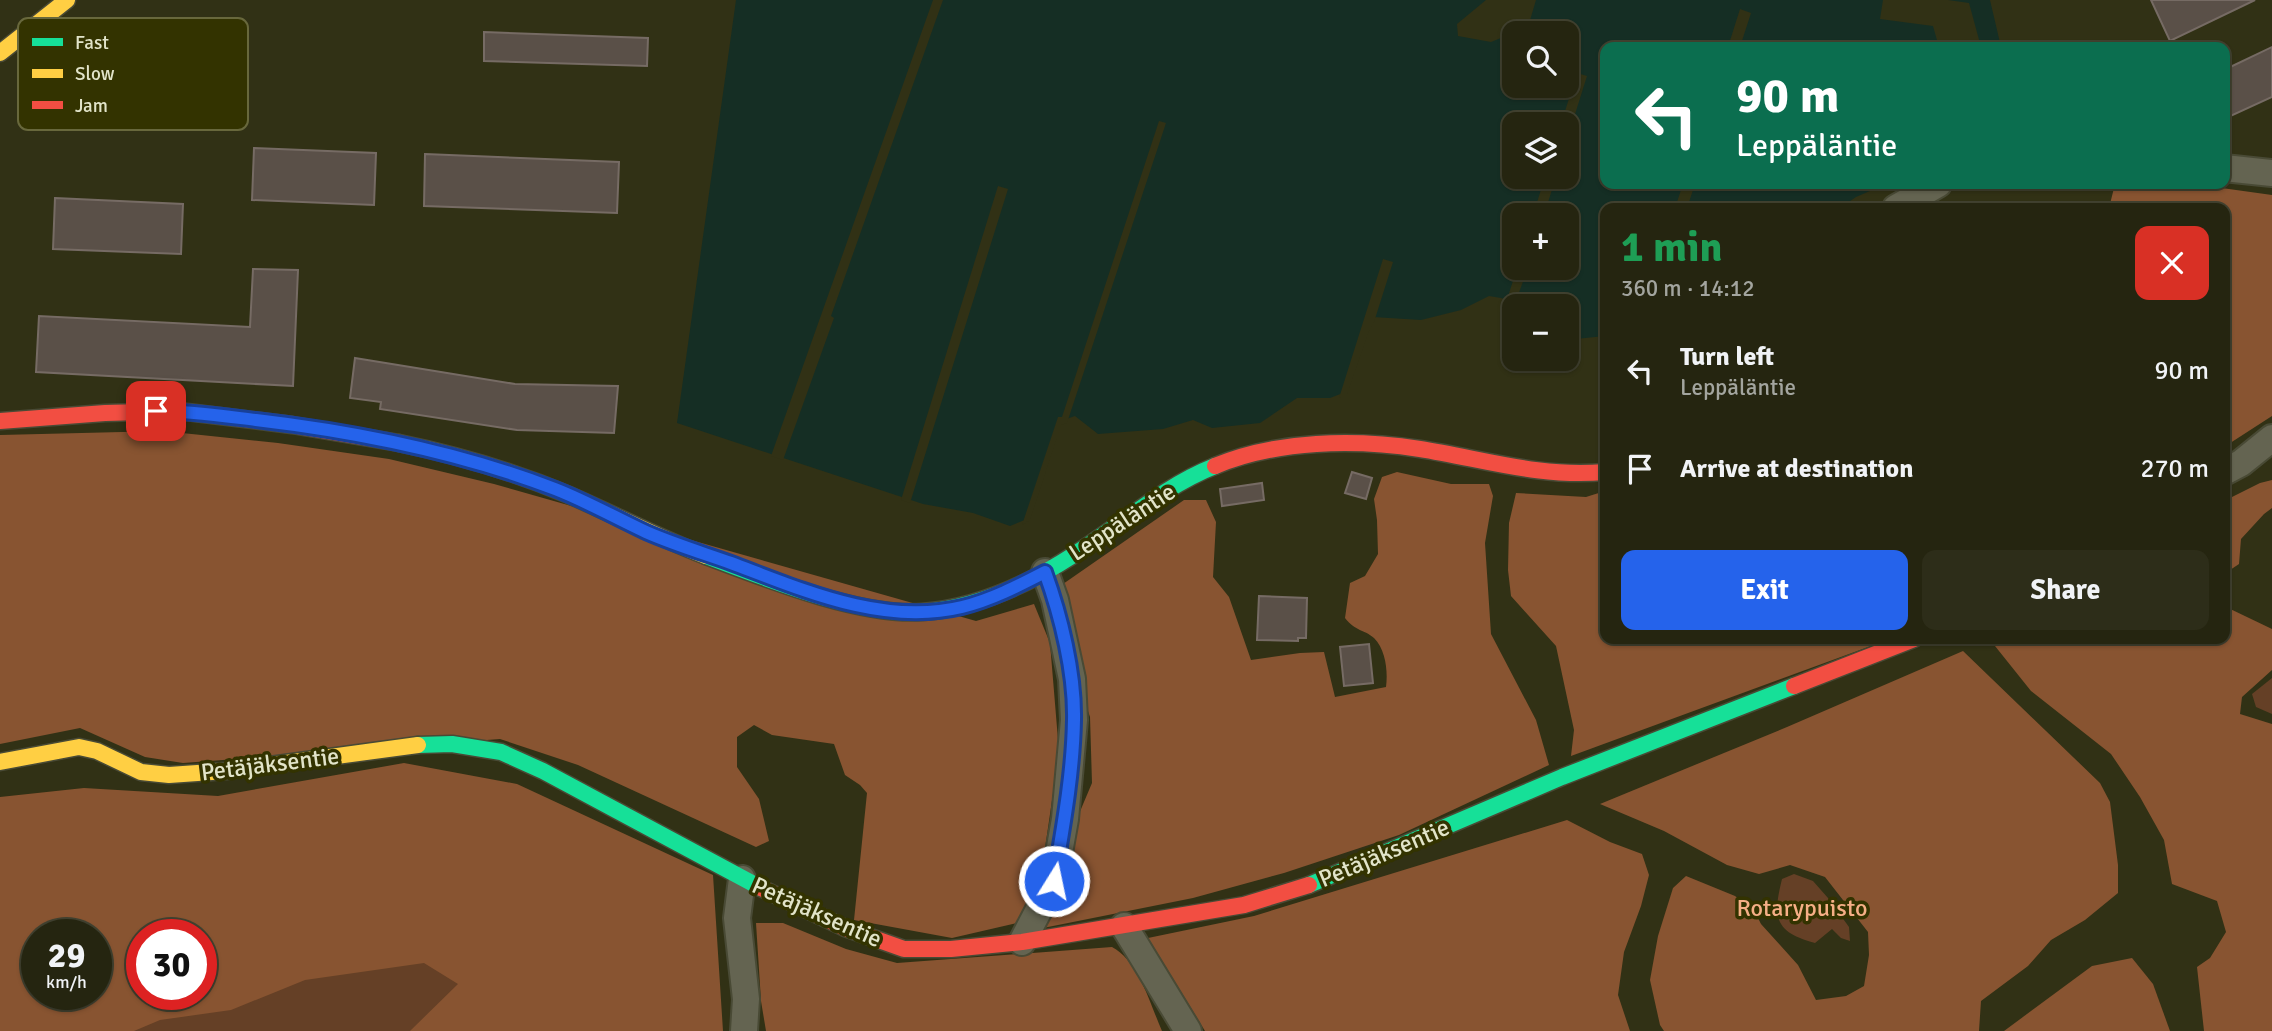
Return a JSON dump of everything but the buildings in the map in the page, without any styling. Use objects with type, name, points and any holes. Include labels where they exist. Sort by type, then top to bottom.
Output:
[{"type":"street","points":[[44,18],[67,0]]},
{"type":"street","points":[[0,53],[18,39]]},
{"type":"street","points":[[2230,169],[2272,173]]},
{"type":"street","points":[[1905,203],[1929,189]]},
{"type":"street","name":"Leppäläntie","points":[[0,421],[136,410],[176,411],[367,435],[464,458],[556,490],[663,538],[781,582],[893,612],[961,608],[1001,594],[1045,572],[1194,475],[1232,459],[1270,451],[1322,443],[1368,443],[1422,449],[1513,469],[1560,474],[1600,472]]},
{"type":"street","points":[[2230,469],[2272,438]]},
{"type":"street","points":[[1022,942],[1054,881],[1065,819],[1074,720],[1072,680],[1055,600],[1045,572]]},
{"type":"street","name":"Petäjäksentie","points":[[0,762],[79,747],[97,751],[141,772],[169,775],[226,771],[416,745],[453,744],[500,752],[543,771],[741,879],[845,928],[904,949],[951,949],[1022,942],[1244,905],[1305,887],[1562,777],[1901,644]]},
{"type":"street","points":[[741,879],[737,918],[746,999],[744,1031]]},
{"type":"street","points":[[1124,926],[1188,1031]]},
{"type":"green space","points":[[2272,678],[2272,714],[2256,707],[2252,694]]},
{"type":"green space","name":"Rotarypuisto","points":[[1794,874],[1813,881],[1828,898],[1849,927],[1850,941],[1841,938],[1832,929],[1815,943],[1801,939],[1784,928],[1777,913],[1779,892],[1782,879]]},
{"type":"green space","points":[[303,954],[490,965],[449,1031],[81,1031],[149,1010],[217,1010],[217,988]]},
{"type":"shaded area","points":[[736,0],[1486,0],[1457,24],[1458,36],[1491,42],[1502,38],[1502,98],[1579,98],[1579,21],[1530,21],[1536,0],[1990,0],[2000,42],[1600,42],[1600,189],[1874,189],[1847,203],[1600,203],[1600,337],[1579,339],[1579,294],[1502,294],[1502,298],[1489,296],[1461,310],[1421,320],[1373,317],[1343,393],[1330,398],[1297,398],[1260,423],[1212,428],[1193,420],[1163,429],[1098,434],[1075,416],[1058,422],[1027,519],[1010,526],[973,513],[923,504],[677,423]]},
{"type":"shaded area","points":[[2114,189],[2229,189],[2272,195],[2272,416],[2230,443],[2230,203],[2110,203]]},
{"type":"shaded area","points":[[163,431],[278,443],[389,459],[494,484],[976,621],[1034,604],[1050,643],[1059,752],[1040,883],[1017,923],[952,938],[854,920],[867,793],[845,775],[834,744],[772,735],[754,725],[737,737],[737,767],[759,799],[769,841],[756,847],[578,765],[500,739],[183,763],[145,757],[80,728],[0,744],[0,435]]},
{"type":"shaded area","points":[[1397,472],[1451,484],[1489,484],[1493,496],[1485,543],[1491,634],[1536,720],[1549,765],[1399,835],[1284,873],[1193,898],[1043,928],[1073,828],[1092,783],[1090,717],[1079,684],[1077,637],[1063,584],[1184,500],[1206,500],[1216,522],[1213,577],[1229,597],[1251,660],[1324,652],[1335,697],[1386,687],[1385,661],[1378,643],[1345,618],[1350,583],[1365,576],[1378,554],[1374,499],[1382,477]]},
{"type":"shaded area","points":[[2272,480],[2272,508],[2241,539],[2239,564],[2230,570],[2230,498]]},
{"type":"shaded area","points":[[1516,493],[1586,497],[1600,493],[1600,644],[1876,644],[1571,756],[1574,730],[1556,646],[1511,596],[1508,570],[1509,523]]},
{"type":"shaded area","points":[[2230,609],[2272,629],[2272,670],[2242,697],[2240,714],[2272,724],[2272,1031],[2204,1031],[2197,967],[2210,958],[2226,932],[2217,901],[2172,884],[2164,840],[2140,797],[2111,754],[2031,691],[1994,644],[2230,644]]},
{"type":"shaded area","points":[[1963,651],[2100,783],[2110,802],[2118,865],[2118,893],[2085,920],[2051,940],[2028,966],[1981,1001],[1979,1031],[1664,1031],[1660,1025],[1650,980],[1658,936],[1673,888],[1686,876],[1735,896],[1755,912],[1761,924],[1798,965],[1816,1000],[1846,996],[1864,986],[1869,955],[1868,932],[1825,877],[1790,865],[1759,874],[1727,865],[1664,831],[1600,804]]},
{"type":"shaded area","points":[[404,763],[517,784],[713,875],[723,1031],[410,1031],[458,984],[424,963],[305,980],[231,1010],[160,1020],[134,1031],[0,1031],[0,797],[84,788],[218,796]]},
{"type":"shaded area","points":[[1567,820],[1610,842],[1642,854],[1649,875],[1624,952],[1618,995],[1630,1031],[1205,1031],[1148,938],[1254,916]]},
{"type":"shaded area","points":[[756,923],[783,923],[846,949],[897,963],[1112,947],[1130,962],[1137,973],[1162,1031],[766,1031],[761,1001]]},
{"type":"shaded area","points":[[2132,958],[2153,984],[2170,1031],[2004,1031],[2092,966]]},
{"type":"pier","points":[[933,0],[943,0],[831,316],[834,318],[783,460],[771,456]]},
{"type":"pier","points":[[1883,0],[1948,0],[1969,3],[1980,42],[1938,42],[1933,26],[1880,19]]},
{"type":"pier","points":[[1740,9],[1751,13],[1742,42],[1730,42]]},
{"type":"pier","points":[[1579,74],[1587,76],[1576,112],[1565,112],[1569,98],[1579,98]]},
{"type":"pier","points":[[1159,121],[1166,123],[1067,423],[1061,425],[1030,520],[1022,525],[1058,417],[1062,417]]},
{"type":"pier","points":[[998,186],[1008,189],[910,503],[901,500]]},
{"type":"pier","points":[[1541,189],[1552,189],[1548,203],[1537,203]]},
{"type":"pier","points":[[1681,189],[1693,189],[1689,203],[1677,203]]},
{"type":"pier","points":[[1383,259],[1393,262],[1347,394],[1339,398]]},
{"type":"pier","points":[[1513,280],[1524,280],[1518,294],[1509,294]]},
{"type":"traffic: fast","points":[[706,556],[784,585],[842,602],[897,612],[942,610],[1002,593],[1039,575],[1092,543],[1160,495],[1215,466]]},
{"type":"traffic: fast","points":[[1309,885],[1562,777],[1794,686]]},
{"type":"traffic: fast","points":[[418,745],[452,744],[501,752],[543,771],[761,888]]},
{"type":"traffic: slow","points":[[44,18],[67,0]]},
{"type":"traffic: slow","points":[[0,53],[18,39]]},
{"type":"traffic: slow","points":[[399,443],[528,479],[706,556]]},
{"type":"traffic: slow","points":[[0,762],[79,747],[97,751],[141,772],[169,775],[226,771],[418,745]]},
{"type":"traffic: jam","points":[[0,421],[105,413],[179,411],[292,425],[399,443]]},
{"type":"traffic: jam","points":[[1215,466],[1264,451],[1343,443],[1420,449],[1535,470],[1600,472]]},
{"type":"traffic: jam","points":[[1794,686],[1901,644]]},
{"type":"traffic: jam","points":[[761,888],[845,928],[904,949],[951,949],[1022,942],[1244,905],[1309,885]]},
{"type":"route","points":[[156,411],[176,411],[367,435],[464,458],[556,490],[650,534],[781,582],[859,607],[893,612],[961,608],[1001,594],[1045,572],[1055,600],[1072,680],[1074,720],[1065,819],[1054,881]]}]
